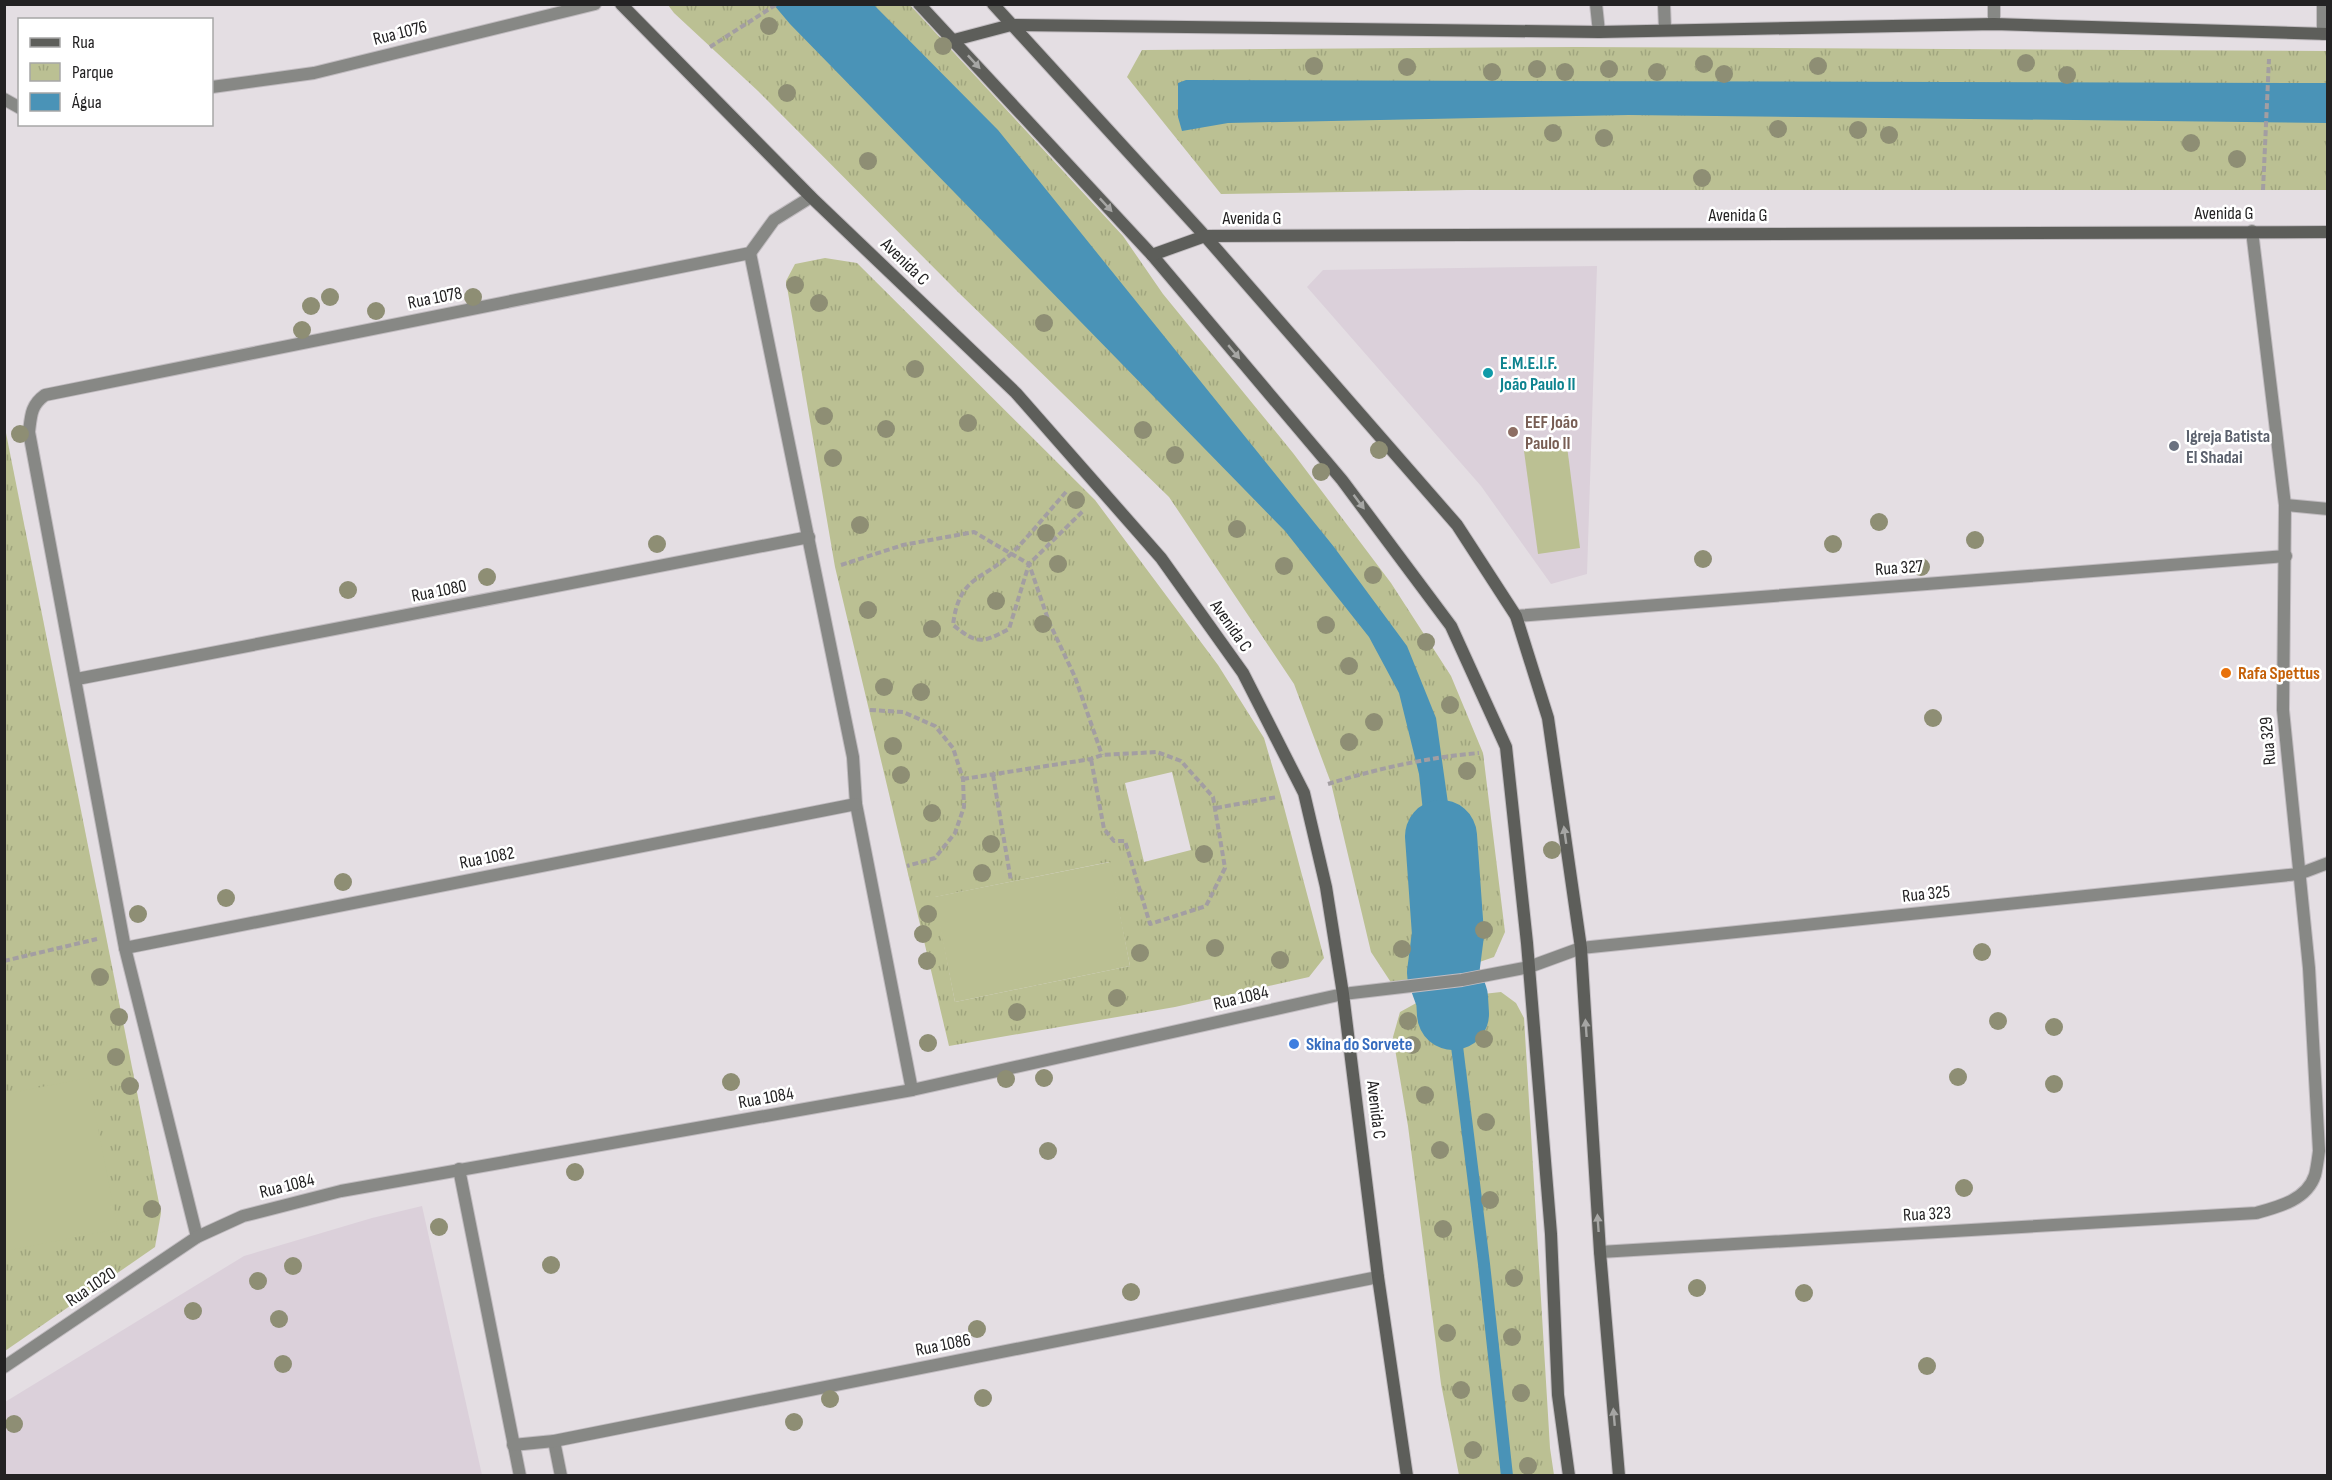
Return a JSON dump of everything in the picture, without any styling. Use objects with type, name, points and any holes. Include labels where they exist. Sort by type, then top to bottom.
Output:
[{"type":"street","name":"Rua 1076","points":[[213,87],[314,73],[595,4]]},
{"type":"street","name":"Avenida C","points":[[621,4],[811,197],[1016,393],[1161,558],[1243,673],[1304,793],[1326,887],[1343,994],[1378,1277],[1407,1476]]},
{"type":"street","points":[[919,4],[1152,255],[1342,480],[1451,626],[1506,747],[1529,967],[1551,1233],[1558,1395],[1569,1476]]},
{"type":"street","points":[[993,4],[1205,236],[1457,525],[1516,616],[1548,718],[1581,948],[1600,1252],[1619,1476]]},
{"type":"street","points":[[1596,4],[1599,32]]},
{"type":"street","points":[[1664,4],[1665,29]]},
{"type":"street","points":[[1994,4],[1994,24]]},
{"type":"street","points":[[954,40],[1011,25],[1599,32],[1994,24],[2325,34],[2324,4]]},
{"type":"street","points":[[4,99],[18,107]]},
{"type":"street","points":[[811,197],[774,220],[750,253],[853,757],[856,804],[912,1090]]},
{"type":"street","name":"Rua 329","points":[[2252,231],[2285,505],[2283,710],[2309,968],[2319,1150],[2314,1177],[2303,1193],[2286,1205],[2256,1213]]},
{"type":"street","name":"Avenida G","points":[[1152,255],[1205,236],[2328,232]]},
{"type":"street","name":"Rua 1078","points":[[76,679],[29,432],[31,410],[36,401],[45,394],[750,253]]},
{"type":"street","points":[[2285,505],[2328,509]]},
{"type":"street","name":"Rua 1080","points":[[76,679],[809,537]]},
{"type":"street","name":"Rua 327","points":[[1516,616],[2286,556]]},
{"type":"street","points":[[76,679],[125,948],[197,1237]]},
{"type":"street","name":"Rua 1082","points":[[125,948],[856,804]]},
{"type":"street","name":"Rua 325","points":[[1462,980],[1529,967],[1581,948],[2299,874],[2328,863]]},
{"type":"street","name":"Rua 1084","points":[[197,1237],[243,1216],[341,1191],[912,1090],[1343,994],[1462,980]]},
{"type":"street","points":[[459,1169],[520,1476]]},
{"type":"street","name":"Rua 323","points":[[1600,1252],[2256,1213]]},
{"type":"street","name":"Rua 1020","points":[[4,1367],[197,1237]]},
{"type":"street","name":"Rua 1086","points":[[513,1445],[554,1441],[1378,1277]]},
{"type":"street","points":[[554,1441],[561,1476]]},
{"type":"path","points":[[710,47],[771,10],[777,4]]},
{"type":"path","points":[[2263,190],[2270,57]]},
{"type":"path","points":[[1069,488],[1012,553],[968,585],[956,604],[953,625],[970,638],[985,642],[1009,629],[1029,564],[1087,508]]},
{"type":"path","points":[[835,567],[903,545],[974,532],[1029,564],[1049,622],[1074,676],[1102,755]]},
{"type":"path","points":[[869,710],[903,712],[935,726],[953,748],[963,779],[964,807],[955,833],[935,858],[907,866]]},
{"type":"path","points":[[963,779],[1091,759],[1102,755],[1157,752],[1181,761],[1213,797],[1216,808],[1225,868],[1206,906],[1150,924],[1125,841],[1114,841],[1104,829],[1091,759]]},
{"type":"path","points":[[1331,783],[1456,755],[1483,753]]},
{"type":"path","points":[[993,775],[1011,881]]},
{"type":"path","points":[[1216,808],[1281,796]]},
{"type":"path","points":[[4,961],[108,937]]},
{"type":"shaded area","name":"EEF João Paulo II","points":[[1597,266],[1587,574],[1551,584],[1481,486],[1307,287],[1323,270]]},
{"type":"shaded area","points":[[422,1206],[482,1475],[5,1475],[5,1402],[244,1256],[372,1218]]},
{"type":"green space","points":[[668,5],[910,5],[1123,236],[1163,294],[1293,453],[1391,583],[1451,676],[1483,753],[1505,932],[1494,957],[1421,982],[1392,984],[1371,952],[1331,783],[1294,684],[1169,497]]},
{"type":"green space","points":[[1577,47],[2327,51],[2327,190],[1467,190],[1221,194],[1127,77],[1142,50]]},
{"type":"green space","points":[[825,258],[857,263],[1095,500],[1218,665],[1264,738],[1281,796],[1324,958],[1309,977],[1175,1007],[949,1046],[835,567],[786,281],[795,264]],"holes":[[[1172,772],[1191,850],[1144,862],[1125,783]],[[1109,862],[1130,966],[955,1002],[935,897]]]},
{"type":"green space","points":[[4,423],[161,1213],[155,1247],[5,1351]]},
{"type":"green space","points":[[1567,446],[1580,548],[1538,554],[1524,451]]},
{"type":"green space","points":[[1110,862],[1130,966],[955,1002],[934,897]]},
{"type":"green space","points":[[1501,992],[1516,1003],[1524,1018],[1550,1448],[1554,1475],[1459,1475],[1441,1384],[1408,1126],[1393,1037],[1400,1012],[1420,1001]]},
{"type":"green space","points":[[88,1078],[118,1229],[5,1251],[5,1094]]},
{"type":"water","points":[[774,5],[874,5],[998,130],[1334,547],[1407,646],[1436,718],[1454,846],[1460,935],[1436,933],[1419,774],[1399,693],[1369,637],[1285,531]]},
{"type":"water","points":[[1186,80],[2327,83],[2328,123],[1629,115],[1228,123],[1182,131],[1178,117],[1178,83]]},
{"type":"waterway","points":[[1441,836],[1448,934],[1443,973],[1452,998],[1453,1014]]},
{"type":"waterway","points":[[1453,1014],[1507,1476]]},
{"type":"place","name":"E.M.E.I.F. João Paulo II","points":[[1488,373]]},
{"type":"place","name":"EEF João Paulo II","points":[[1513,432]]},
{"type":"place","name":"Igreja Batista El Shadai","points":[[2174,446]]},
{"type":"place","name":"Rafa Spettus","points":[[2226,673]]},
{"type":"place","name":"Skina do Sorvete","points":[[1294,1044]]}]
